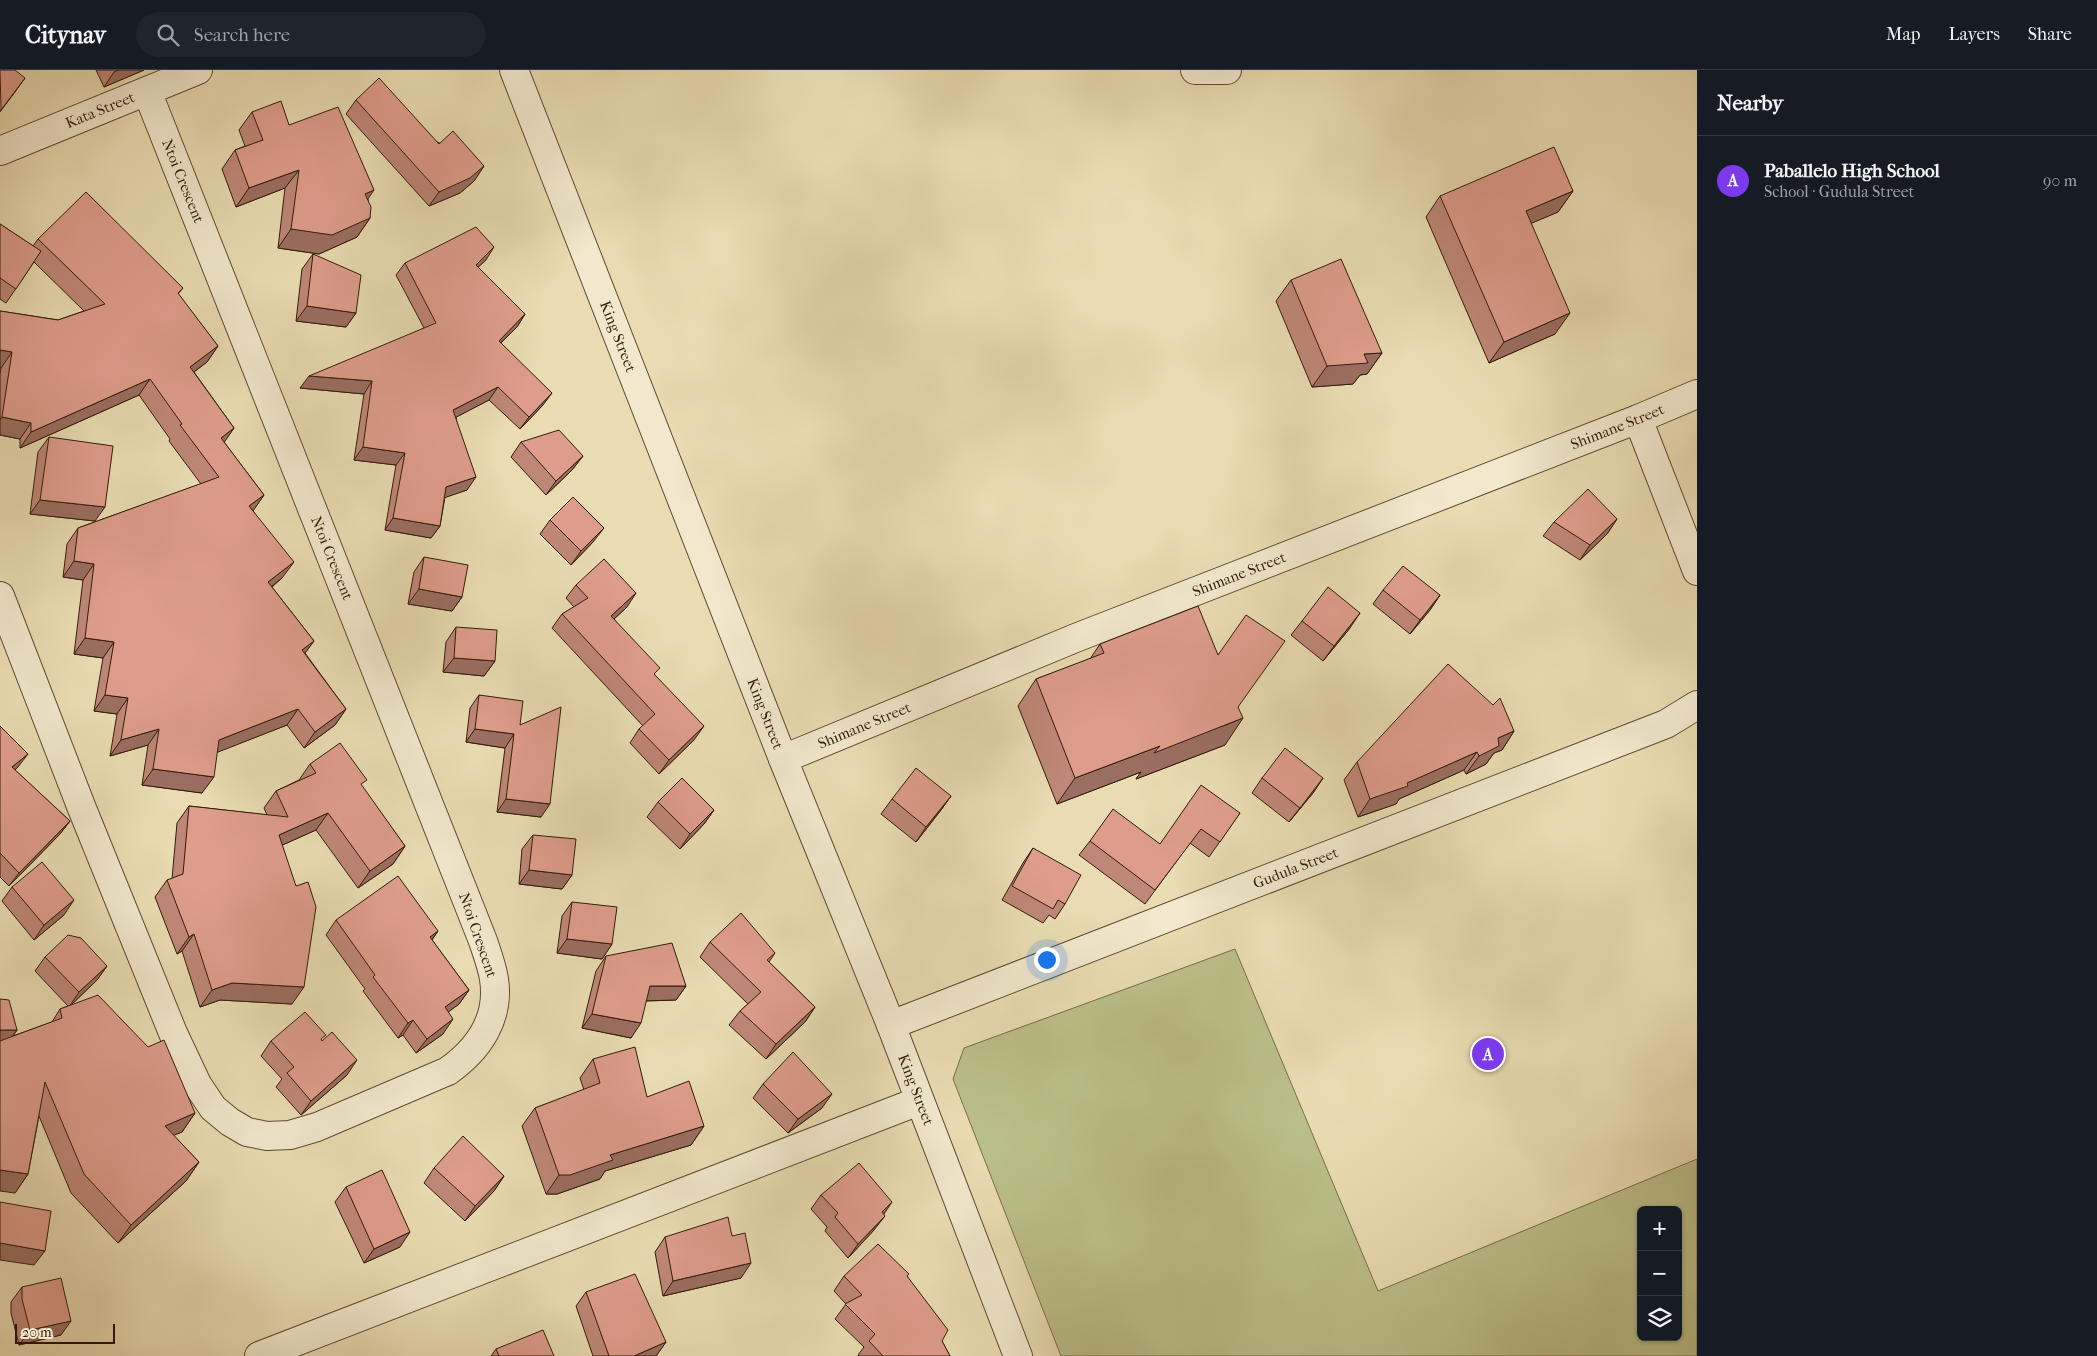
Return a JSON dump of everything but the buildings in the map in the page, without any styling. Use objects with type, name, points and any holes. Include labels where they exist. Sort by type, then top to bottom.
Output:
[{"type":"street","name":"Kata Street","points":[[0,151],[198,70]]},
{"type":"street","name":"King Street","points":[[514,70],[784,759],[891,1025],[1018,1356]]},
{"type":"street","points":[[1196,70],[1227,70]]},
{"type":"street","name":"Ntoi Crescent","points":[[0,596],[80,806],[172,1033],[198,1084],[213,1108],[230,1122],[247,1132],[268,1136],[290,1134],[317,1127],[413,1086],[448,1071],[463,1060],[479,1043],[491,1021],[496,999],[494,978],[483,941],[147,91]]},
{"type":"street","name":"Shimane Street","points":[[784,759],[1078,637],[1638,419],[1697,394]]},
{"type":"street","points":[[1638,419],[1697,571]]},
{"type":"street","name":"Gudula Street","points":[[891,1025],[1666,724],[1697,705]]},
{"type":"street","points":[[259,1356],[919,1101]]},
{"type":"green space","points":[[1235,949],[1378,1291],[1697,1159],[1697,1356],[1061,1356],[953,1079],[964,1048]]},
{"type":"place","name":"Paballelo High School","points":[[1488,1054]]}]
